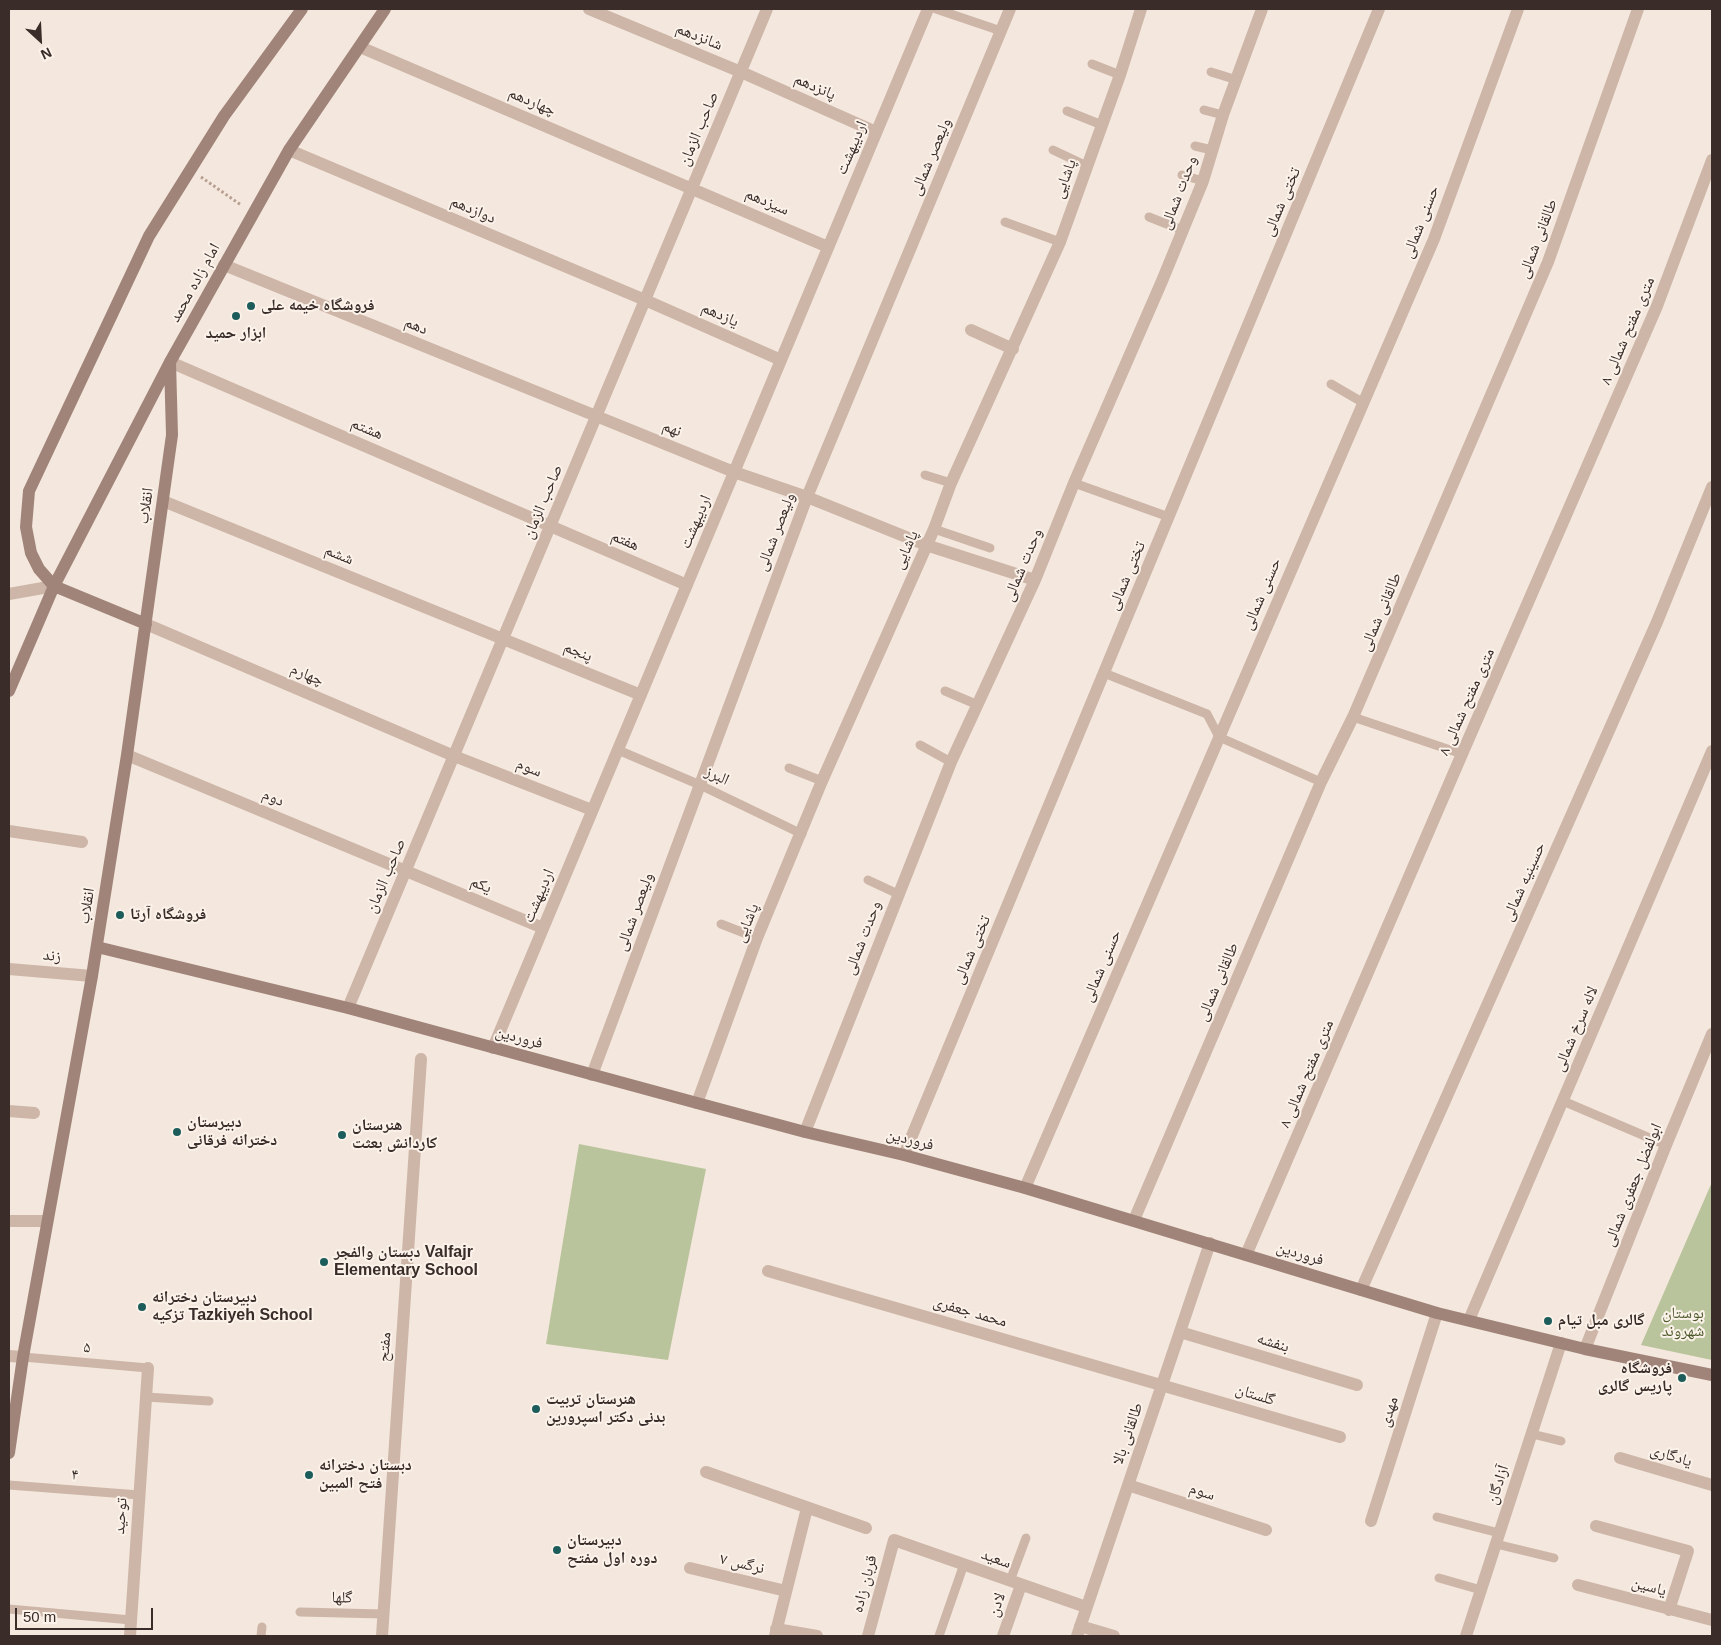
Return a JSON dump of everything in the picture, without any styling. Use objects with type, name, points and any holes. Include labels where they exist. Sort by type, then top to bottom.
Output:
[{"type":"street","points":[[146,624],[54,586],[39,569],[32,554],[26,527],[29,491],[150,236],[224,116],[302,9]]},
{"type":"street","name":"امام زاده محمد","points":[[9,691],[54,586],[170,362],[289,150],[385,9]]},
{"type":"street","name":"شانزدهم","points":[[589,9],[741,72]]},
{"type":"street","name":"صاحب الزمان","points":[[348,1008],[767,9]]},
{"type":"street","name":"اردیبهشت","points":[[493,1048],[928,9]]},
{"type":"street","name":"ولیعصر شمالی","points":[[592,1075],[807,497],[1010,9]]},
{"type":"street","name":"پاشایی","points":[[698,1104],[757,938],[802,834],[822,781],[1060,242],[1120,75],[1141,9]]},
{"type":"street","name":"وحدت شمالی","points":[[805,1132],[951,762],[1036,580],[1074,483],[1162,282],[1203,181],[1223,115],[1262,9]]},
{"type":"street","name":"تختی شمالی","points":[[904,1155],[1379,9]]},
{"type":"street","name":"حسنی شمالی","points":[[1025,1188],[1362,402],[1434,239],[1518,9]]},
{"type":"street","name":"طالقانی شمالی","points":[[1134,1220],[1321,782],[1353,717],[1548,262],[1638,9]]},
{"type":"street","name":"چهاردهم","points":[[360,46],[692,188]]},
{"type":"street","name":"پانزدهم","points":[[741,72],[876,132]]},
{"type":"street","name":"دوازدهم","points":[[289,150],[645,300]]},
{"type":"street","name":"۸ متری مفتح شمالی","points":[[1246,1255],[1657,306],[1712,160]]},
{"type":"street","name":"سیزدهم","points":[[692,188],[828,247]]},
{"type":"street","name":"دهم","points":[[224,266],[597,416]]},
{"type":"street","name":"یازدهم","points":[[645,300],[781,360]]},
{"type":"street","points":[[971,330],[1013,348]]},
{"type":"street","name":"انقلاب","points":[[9,1453],[23,1357],[97,947],[127,755],[172,435],[170,362]]},
{"type":"street","name":"هشتم","points":[[170,362],[550,526]]},
{"type":"street","name":"نهم","points":[[597,416],[734,472],[807,497],[926,545],[1036,580]]},
{"type":"street","name":"حسینیه شمالی","points":[[1361,1290],[1657,622],[1712,486]]},
{"type":"street","name":"ششم","points":[[163,501],[503,639]]},
{"type":"street","name":"هفتم","points":[[550,526],[687,585]]},
{"type":"street","points":[[9,594],[54,586]]},
{"type":"street","name":"چهارم","points":[[146,624],[454,756]]},
{"type":"street","name":"پنجم","points":[[503,639],[641,695]]},
{"type":"street","name":"لاله سرخ شمالی","points":[[1468,1320],[1712,751]]},
{"type":"street","name":"دوم","points":[[127,755],[406,871]]},
{"type":"street","name":"سوم","points":[[454,756],[592,810]]},
{"type":"street","points":[[9,831],[82,842]]},
{"type":"street","name":"یکم","points":[[406,871],[543,928]]},
{"type":"street","name":"فروردین","points":[[97,947],[348,1008],[698,1104],[904,1155],[1025,1188],[1438,1313],[1585,1349],[1712,1375]]},
{"type":"street","name":"زند","points":[[9,969],[92,976]]},
{"type":"street","name":"ابولفضل جعفری شمالی","points":[[1585,1349],[1712,1034]]},
{"type":"street","name":"مفتح","points":[[382,1636],[421,1059]]},
{"type":"street","points":[[9,1111],[34,1113]]},
{"type":"street","points":[[9,1220],[47,1222]]},
{"type":"street","name":"طالقانی بالا","points":[[1078,1631],[1210,1243]]},
{"type":"street","name":"محمد جعفری","points":[[768,1271],[1162,1384]]},
{"type":"street","name":"مهدی","points":[[1371,1521],[1438,1313]]},
{"type":"street","name":"بنفشه","points":[[1180,1332],[1357,1385]]},
{"type":"street","name":"آزادگان","points":[[1466,1636],[1561,1343]]},
{"type":"street","points":[[9,1356],[23,1357]]},
{"type":"street","name":"توحید","points":[[130,1636],[148,1368]]},
{"type":"street","name":"گلستان","points":[[1162,1384],[1340,1437]]},
{"type":"street","name":"یادگاری","points":[[1620,1458],[1712,1485]]},
{"type":"street","points":[[706,1472],[866,1528]]},
{"type":"street","name":"سوم","points":[[1128,1485],[1266,1530]]},
{"type":"street","points":[[806,1508],[776,1632],[817,1636]]},
{"type":"street","points":[[1596,1526],[1688,1552],[1669,1610]]},
{"type":"street","name":"سعید","points":[[894,1540],[1086,1607]]},
{"type":"street","name":"قربان زاده","points":[[868,1636],[894,1540]]},
{"type":"street","name":"نرگس ۷","points":[[690,1568],[786,1591]]},
{"type":"street","name":"لادن","points":[[1003,1636],[1016,1583]]},
{"type":"street","name":"یاسین","points":[[1578,1585],[1712,1620]]},
{"type":"street","points":[[1078,1631],[1114,1636]]},
{"type":"lane","points":[[936,9],[1001,31]]},
{"type":"lane","points":[[1092,64],[1120,75]]},
{"type":"lane","points":[[1211,72],[1237,80]]},
{"type":"lane","points":[[1204,110],[1223,115]]},
{"type":"lane","points":[[1067,111],[1102,125]]},
{"type":"lane","points":[[1195,146],[1212,150]]},
{"type":"lane","points":[[1053,150],[1088,166]]},
{"type":"lane","points":[[1182,176],[1203,181]]},
{"type":"lane","points":[[1149,216],[1182,230]]},
{"type":"lane","points":[[1005,222],[1060,242]]},
{"type":"lane","points":[[1331,384],[1362,402]]},
{"type":"lane","points":[[926,475],[952,483]]},
{"type":"lane","points":[[1074,483],[1168,518]]},
{"type":"lane","points":[[934,529],[990,548]]},
{"type":"lane","points":[[1104,673],[1207,714],[1219,737],[1321,782]]},
{"type":"lane","points":[[945,691],[978,705]]},
{"type":"lane","points":[[1353,717],[1462,754]]},
{"type":"lane","points":[[920,746],[951,762]]},
{"type":"lane","name":"البرز","points":[[618,750],[700,785],[802,834]]},
{"type":"lane","points":[[789,768],[822,781]]},
{"type":"lane","points":[[868,880],[898,894]]},
{"type":"lane","points":[[721,924],[757,938]]},
{"type":"lane","points":[[1563,1101],[1666,1145]]},
{"type":"lane","name":"۵","points":[[23,1357],[148,1368]]},
{"type":"lane","points":[[146,1398],[209,1401]]},
{"type":"lane","points":[[1532,1434],[1561,1441]]},
{"type":"lane","name":"۴","points":[[9,1485],[139,1496]]},
{"type":"lane","points":[[1437,1517],[1554,1558]]},
{"type":"lane","points":[[1016,1583],[1026,1538]]},
{"type":"lane","points":[[939,1636],[964,1564]]},
{"type":"lane","points":[[1439,1578],[1481,1590]]},
{"type":"lane","points":[[9,1609],[131,1620]]},
{"type":"lane","name":"گلها","points":[[300,1612],[383,1614]]},
{"type":"path","points":[[191,170],[253,214]]},
{"type":"green space","points":[[579,1144],[706,1169],[668,1360],[546,1344]]},
{"type":"green space","name":"بوستان شهروند","points":[[1712,1182],[1712,1360],[1641,1345]]},
{"type":"place","name":"فروشگاه خیمه علی","points":[[251,306]]},
{"type":"place","name":"ابزار حمید","points":[[236,316]]},
{"type":"place","name":"فروشگاه آرتا","points":[[120,915]]},
{"type":"place","name":"دبیرستان دخترانه فرقانی","points":[[177,1132]]},
{"type":"place","name":"هنرستان کاردانش بعثت","points":[[342,1135]]},
{"type":"place","name":"دبستان والفجر Valfajr Elementary School","points":[[324,1262]]},
{"type":"place","name":"دبیرستان دخترانه تزكيه Tazkiyeh School","points":[[142,1307]]},
{"type":"place","name":"گالری مبل تیام","points":[[1548,1321]]},
{"type":"place","name":"فروشگاه پاریس گالری","points":[[1682,1378]]},
{"type":"place","name":"هنرستان تربیت بدنی دکتر اسپرورین","points":[[536,1409]]},
{"type":"place","name":"دبستان دخترانه فتح المبین","points":[[309,1475]]},
{"type":"place","name":"دبیرستان دوره اول مفتح","points":[[557,1550]]}]
